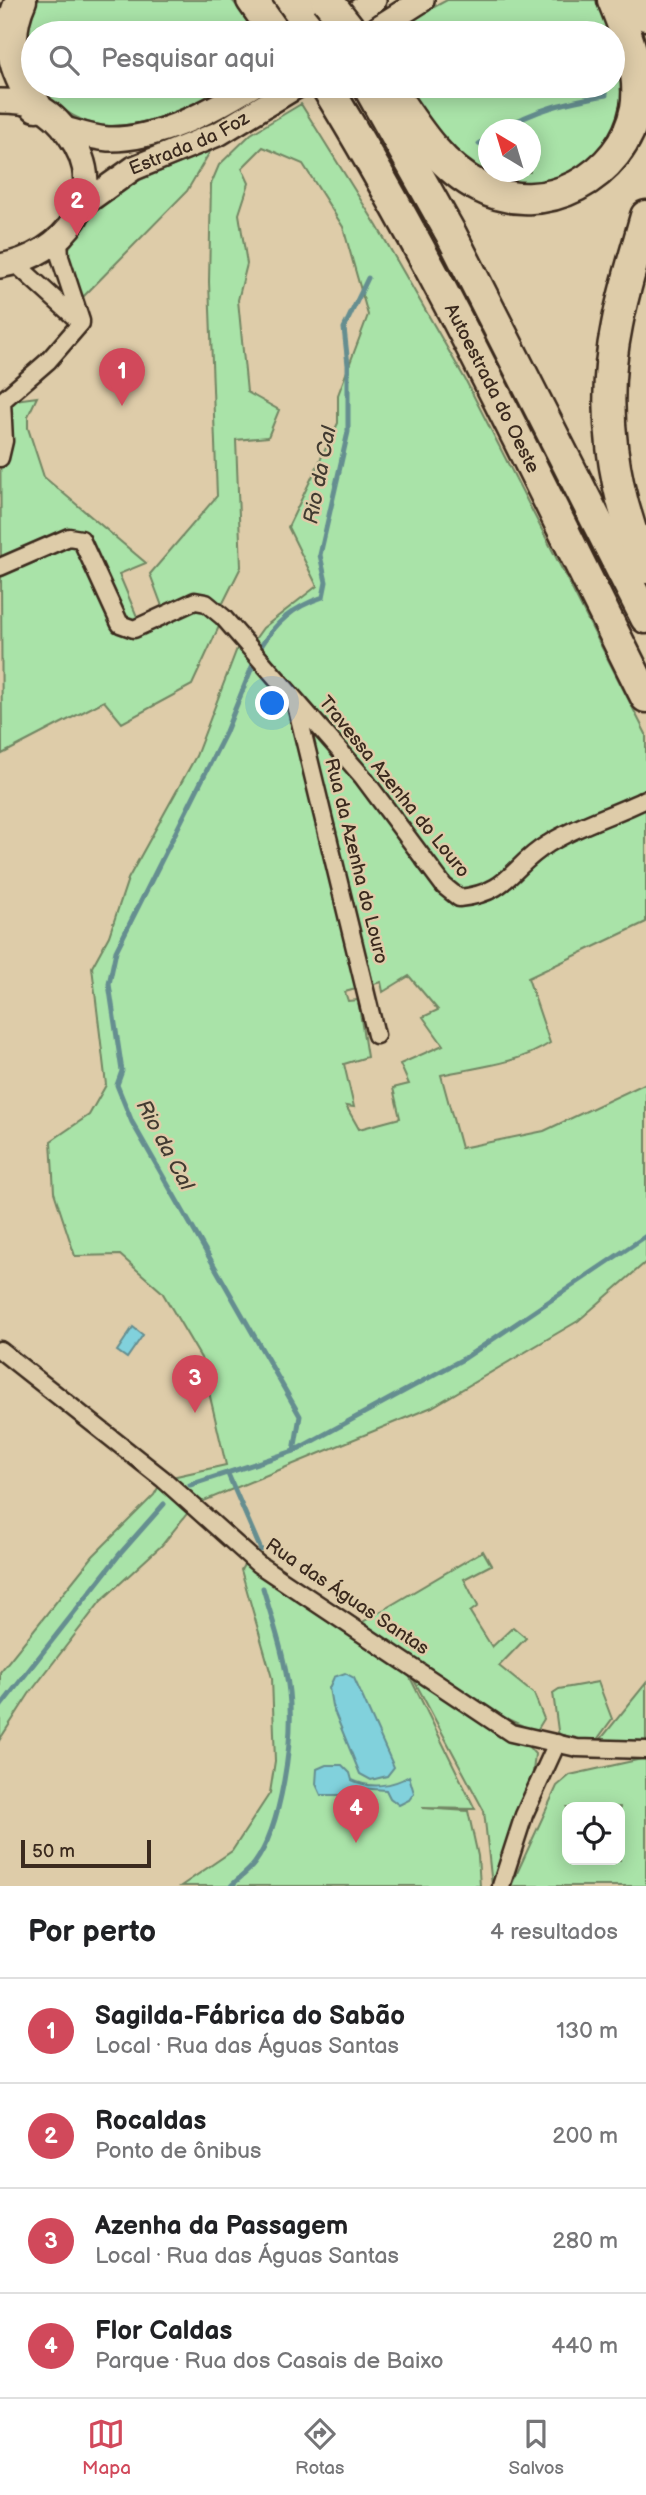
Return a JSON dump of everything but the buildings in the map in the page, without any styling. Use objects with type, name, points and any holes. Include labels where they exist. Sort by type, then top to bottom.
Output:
[{"type":"highway","points":[[21,0],[11,35],[11,52],[21,79]]},
{"type":"highway","points":[[317,0],[330,21]]},
{"type":"highway","points":[[327,0],[344,21]]},
{"type":"highway","points":[[612,0],[619,21]]},
{"type":"highway","points":[[643,0],[646,15]]},
{"type":"highway","points":[[388,98],[446,163],[480,188],[499,195],[537,198],[575,188],[610,161],[631,125],[636,107],[636,72],[625,39]]},
{"type":"highway","points":[[32,98],[36,106]]},
{"type":"highway","name":"Autoestrada do Oeste","points":[[332,98],[362,144],[474,354],[646,697]]},
{"type":"highway","name":"Autoestrada do Oeste","points":[[385,98],[646,618]]},
{"type":"highway","points":[[646,216],[616,327],[611,373],[610,431],[624,507],[646,568]]},
{"type":"main road","points":[[345,21],[374,0]]},
{"type":"main road","points":[[389,21],[422,0]]},
{"type":"main road","name":"Estrada da Foz","points":[[65,129],[106,139],[149,133],[205,111],[229,98]]},
{"type":"main road","name":"Estrada da Foz","points":[[82,205],[134,168],[220,133],[278,98]]},
{"type":"main road","points":[[0,100],[36,106],[65,129],[77,146],[84,163],[86,183],[76,219],[59,239],[31,258],[8,265]]},
{"type":"street","points":[[59,239],[60,257],[81,323]]},
{"type":"street","points":[[8,265],[81,323]]},
{"type":"street","points":[[0,458],[4,441],[1,402],[48,361],[81,323]]},
{"type":"street","points":[[0,567],[69,537],[81,539],[120,624],[134,629],[195,601],[206,603],[223,617],[294,698]]},
{"type":"street","name":"Travessa Azenha do Louro","points":[[294,698],[362,776],[444,886],[459,898],[477,896],[502,885],[546,844],[646,799]]},
{"type":"street","name":"Rua da Azenha do Louro","points":[[294,698],[376,1035]]},
{"type":"street","name":"Rua das Águas Santas","points":[[0,1350],[163,1479],[261,1566],[511,1733],[577,1748],[646,1750]]},
{"type":"street","points":[[501,1886],[524,1815],[557,1743]]},
{"type":"green space","points":[[38,0],[232,0],[250,21],[30,21]]},
{"type":"green space","points":[[447,0],[601,0],[610,21],[408,21]]},
{"type":"green space","points":[[49,98],[210,98],[147,121],[113,126],[82,120]]},
{"type":"green space","points":[[412,98],[621,98],[614,129],[593,159],[577,171],[542,185],[509,186],[494,182],[541,182],[541,119],[478,119],[478,172],[454,152]]},
{"type":"green space","points":[[301,104],[377,226],[465,379],[646,734],[646,922],[528,978],[550,1043],[525,1056],[441,1075],[461,1148],[544,1131],[646,1083],[646,1262],[578,1321],[432,1407],[194,1505],[162,1545],[101,1601],[29,1694],[0,1739],[0,1672],[93,1556],[154,1495],[163,1479],[226,1465],[201,1358],[162,1292],[120,1255],[75,1256],[54,1192],[51,1141],[89,1115],[106,1085],[92,967],[109,936],[128,879],[196,756],[241,638],[250,646],[263,628],[317,586],[288,527],[338,423],[338,395],[368,315],[343,227],[303,164],[263,147],[242,168],[249,183],[239,214],[247,264],[238,300],[247,392],[279,410],[268,437],[236,440],[241,567],[218,613],[222,620],[192,685],[122,723],[104,701],[2,754],[0,402],[37,397],[28,416],[28,428],[44,477],[146,563],[119,574],[138,619],[163,609],[150,574],[217,496],[209,282],[211,184],[219,165],[251,134]],"holes":[[[409,976],[438,1010],[423,1017],[443,1045],[400,1064],[409,1084],[393,1088],[400,1118],[359,1129],[346,1106],[354,1107],[344,1064],[367,1057],[358,1000],[348,1001],[345,992],[381,982],[383,992]]]},
{"type":"green space","points":[[211,150],[187,191],[80,300],[68,262],[69,248],[96,209],[123,187]]},
{"type":"green space","points":[[483,1551],[491,1565],[464,1579],[478,1606],[470,1612],[492,1647],[513,1627],[526,1638],[499,1666],[534,1694],[544,1719],[536,1732],[493,1712],[361,1623]]},
{"type":"green space","points":[[249,1556],[401,1659],[475,1809],[422,1808],[468,1811],[478,1856],[480,1886],[181,1886],[232,1851],[270,1793],[275,1761],[272,1678],[241,1570]]},
{"type":"green space","points":[[407,1667],[528,1746],[535,1754],[532,1780],[495,1886],[492,1886],[484,1811]]},
{"type":"green space","points":[[598,1682],[612,1719],[593,1745],[559,1738],[553,1693],[559,1689]]},
{"type":"green space","points":[[646,1683],[646,1745],[596,1745]]},
{"type":"green space","points":[[646,1758],[646,1886],[511,1886],[557,1786],[570,1775]]},
{"type":"water","points":[[133,1327],[143,1335],[127,1358],[117,1351]]},
{"type":"water","points":[[345,1673],[354,1678],[394,1767],[387,1776],[371,1780],[360,1774],[332,1706],[329,1688],[334,1677]]},
{"type":"water","points":[[326,1765],[342,1765],[350,1773],[352,1780],[366,1785],[389,1784],[409,1776],[414,1793],[409,1800],[399,1805],[390,1798],[386,1790],[359,1788],[356,1795],[321,1795],[316,1784],[317,1769]]},
{"type":"waterway","points":[[523,119],[565,104],[592,98]]},
{"type":"waterway","name":"Rio da Cal","points":[[260,648],[286,616],[323,597],[326,582],[320,555],[348,432],[348,365],[344,328],[368,278]]},
{"type":"waterway","name":"Rio da Cal","points":[[190,1485],[294,1451],[300,1416],[132,1122],[117,1085],[122,1071],[109,984],[116,951],[225,734],[254,662]]},
{"type":"waterway","points":[[294,1451],[465,1358],[646,1236]]},
{"type":"waterway","points":[[228,1474],[261,1550]]},
{"type":"waterway","name":"Rio da Cal","points":[[0,1707],[119,1555],[164,1504]]},
{"type":"waterway","points":[[231,1886],[252,1867],[264,1848],[279,1805],[288,1756],[289,1692],[263,1588]]},
{"type":"place","name":"Rocaldas","points":[[77,236]]},
{"type":"place","name":"Sagilda-Fábrica do Sabão","points":[[122,406]]},
{"type":"place","name":"Azenha da Passagem","points":[[195,1413]]},
{"type":"place","name":"Flor Caldas","points":[[356,1843]]}]
